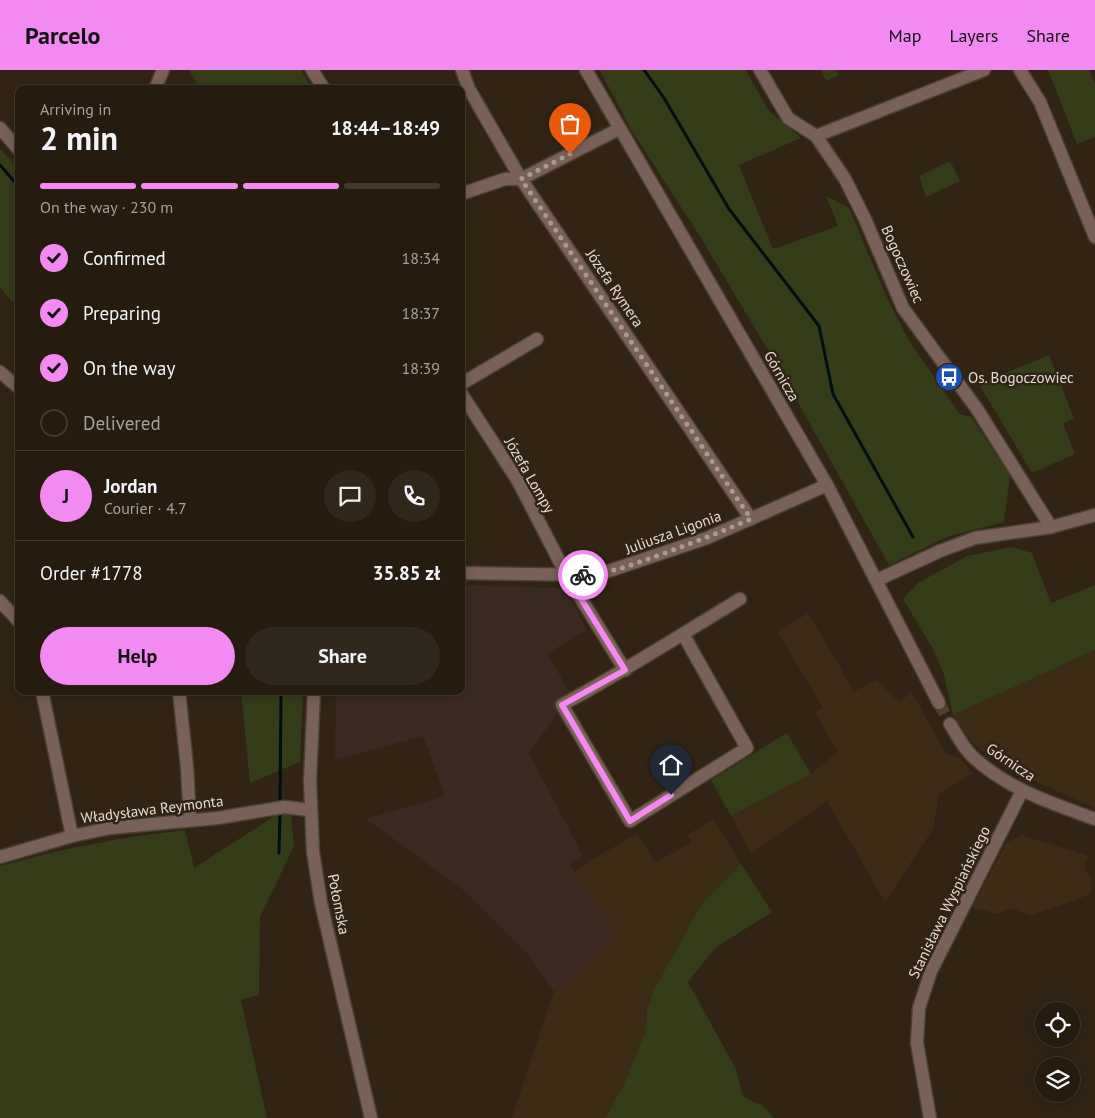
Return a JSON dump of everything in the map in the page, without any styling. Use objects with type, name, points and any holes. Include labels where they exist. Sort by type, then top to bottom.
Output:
[{"type":"street","points":[[157,85],[163,70]]},
{"type":"street","points":[[312,70],[321,85]]},
{"type":"street","name":"Józefa Rymera","points":[[462,70],[469,89],[521,179],[751,519]]},
{"type":"street","name":"Górnicza","points":[[586,70],[827,485],[939,704]]},
{"type":"street","name":"Bogoczowiec","points":[[760,70],[788,118],[816,136],[845,179],[865,219],[903,308],[977,409],[1051,526]]},
{"type":"street","points":[[816,136],[984,70]]},
{"type":"street","points":[[1020,70],[1040,102],[1095,237]]},
{"type":"street","points":[[0,128],[15,145]]},
{"type":"street","points":[[465,193],[505,179],[521,179],[619,129]]},
{"type":"street","points":[[465,382],[537,339]]},
{"type":"street","points":[[0,372],[15,385]]},
{"type":"street","name":"Józefa Lompy","points":[[465,398],[518,481],[567,576],[625,670]]},
{"type":"street","name":"Juliusza Ligonia","points":[[465,573],[567,576],[597,574],[622,568],[708,538],[827,485]]},
{"type":"street","points":[[877,580],[975,538],[1051,526],[1095,515]]},
{"type":"street","points":[[683,634],[747,748],[630,821],[562,705],[625,670],[683,634],[740,599]]},
{"type":"street","points":[[0,601],[15,618]]},
{"type":"street","points":[[43,695],[72,836]]},
{"type":"street","points":[[179,695],[190,820]]},
{"type":"street","name":"Połomska","points":[[314,695],[310,810],[313,852],[321,903],[371,1118]]},
{"type":"street","name":"Górnicza","points":[[950,724],[971,754],[1022,792],[1095,820]]},
{"type":"street","name":"Stanisława Wyspiańskiego","points":[[930,1118],[917,1043],[918,1008],[931,970],[1022,792]]},
{"type":"street","name":"Władysława Reymonta","points":[[0,857],[72,836],[110,828],[218,818],[284,807],[310,810]]},
{"type":"shaded area","points":[[465,585],[561,588],[566,591],[587,629],[547,654],[571,694],[529,753],[583,856],[570,865],[617,935],[573,978],[554,991],[527,953],[460,887],[366,819],[445,796],[423,736],[335,760],[336,695],[465,695]]},
{"type":"shaded area","points":[[808,613],[854,691],[876,680],[899,702],[912,692],[946,754],[960,758],[973,773],[939,794],[933,829],[885,902],[827,801],[751,853],[731,816],[811,774],[838,752],[815,712],[823,708],[778,632]]},
{"type":"shaded area","points":[[1095,650],[1095,808],[1045,786],[996,761],[979,749],[963,731],[953,715]]},
{"type":"shaded area","points":[[713,819],[741,864],[702,903],[653,991],[647,1010],[645,1033],[624,1084],[605,1118],[512,1118],[554,991],[573,978],[617,935],[574,871],[637,833],[655,863],[691,842],[687,835]]},
{"type":"shaded area","points":[[1022,835],[1088,856],[1084,868],[1090,877],[1092,888],[1089,895],[1030,916],[1012,908],[998,914],[972,907],[1006,843]]},
{"type":"green space","points":[[189,70],[301,70],[310,85],[198,85]]},
{"type":"green space","points":[[600,70],[746,70],[768,110],[801,138],[739,165],[773,249],[838,226],[826,196],[849,208],[887,298],[909,341],[960,414],[971,417],[1010,475],[1004,522],[949,536],[889,565],[781,372],[701,238],[630,128]]},
{"type":"green space","points":[[821,70],[836,70],[839,75],[826,81]]},
{"type":"green space","points":[[1048,70],[1089,70],[1095,84],[1095,137],[1077,144]]},
{"type":"green space","points":[[0,149],[15,164],[15,300],[12,302],[0,287]]},
{"type":"green space","points":[[950,161],[960,181],[926,197],[919,176]]},
{"type":"green space","points":[[1049,355],[1074,418],[1063,424],[1075,454],[1032,473],[979,384]]},
{"type":"green space","points":[[1012,547],[1032,553],[1051,603],[1095,585],[1095,650],[953,715],[944,675],[933,649],[903,599],[918,583],[967,556]]},
{"type":"green space","points":[[241,695],[303,695],[300,762],[250,783]]},
{"type":"green space","points":[[787,733],[811,774],[731,816],[711,780]]},
{"type":"green space","points":[[290,806],[294,846],[260,917],[259,995],[241,1000],[267,1118],[0,1118],[0,866],[58,851],[130,837],[185,830],[194,868]]},
{"type":"green space","points":[[741,864],[772,912],[715,948],[688,982],[736,1069],[745,1098],[762,1105],[774,1118],[605,1118],[624,1084],[645,1033],[647,1010],[653,991],[702,903]]},
{"type":"waterway","points":[[644,70],[664,98],[729,209],[819,326],[833,394],[913,537]]},
{"type":"waterway","points":[[0,165],[15,182]]},
{"type":"waterway","points":[[280,805],[281,695]]},
{"type":"waterway","points":[[279,853],[280,811]]},
{"type":"tunnel","points":[[939,703],[950,724]]},
{"type":"way so far","points":[[570,154],[521,179],[751,519],[708,538],[622,568],[583,575]]},
{"type":"place","name":"Os. Bogoczowiec","points":[[949,377]]},
{"type":"route","points":[[583,575],[567,576],[625,670],[562,705],[630,821],[671,795]]}]
